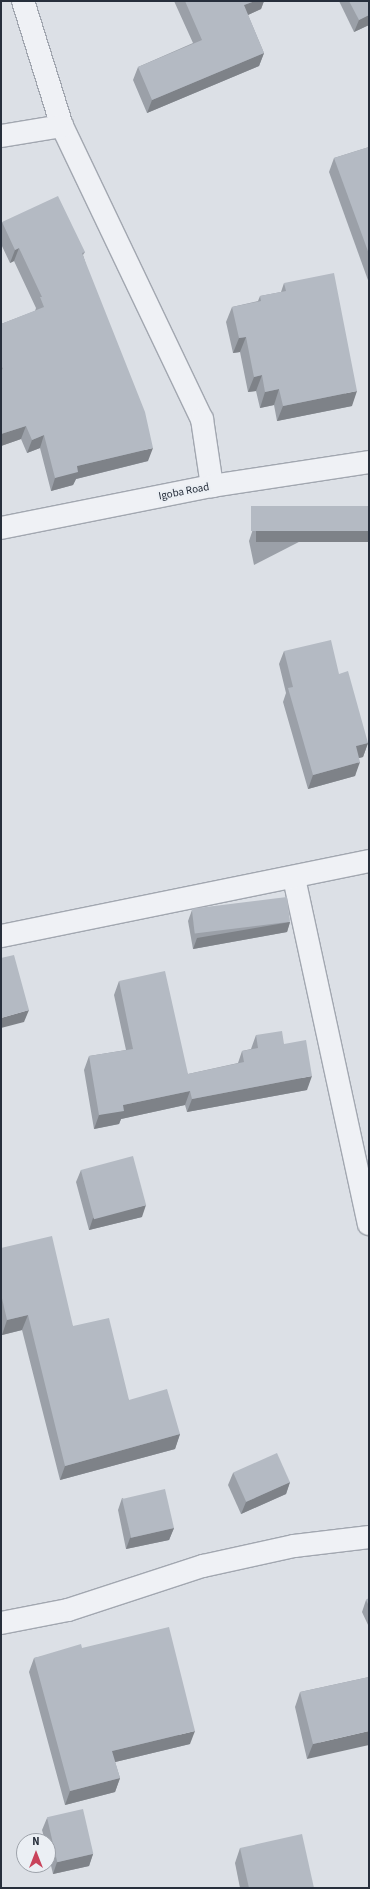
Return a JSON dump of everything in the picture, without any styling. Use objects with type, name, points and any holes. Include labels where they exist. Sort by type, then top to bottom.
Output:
[{"type":"street","points":[[23,1],[62,126],[202,419],[212,486]]},
{"type":"street","points":[[1,136],[62,126]]},
{"type":"street","name":"Igoba Road","points":[[1,528],[212,486],[369,462]]},
{"type":"street","points":[[1,936],[294,878],[369,861]]},
{"type":"street","points":[[294,878],[369,1224]]},
{"type":"street","points":[[1,1623],[68,1610],[203,1566],[294,1546],[369,1537]]},
{"type":"building","points":[[185,1],[255,1],[244,5],[264,53],[152,100],[138,67],[202,40]]},
{"type":"building","points":[[349,1],[369,1],[369,15],[359,20]]},
{"type":"building","points":[[369,147],[369,254],[334,158]]},
{"type":"building","points":[[58,196],[85,252],[82,253],[145,412],[153,448],[77,466],[78,472],[55,478],[44,435],[32,440],[26,426],[1,434],[1,370],[3,369],[1,365],[1,324],[44,307],[40,297],[42,297],[19,248],[15,250],[2,222]]},
{"type":"building","points":[[334,273],[357,391],[283,406],[279,389],[265,392],[262,375],[254,377],[246,337],[239,338],[232,307],[261,301],[260,296],[286,291],[284,283]]},
{"type":"building","points":[[251,506],[369,506],[369,531],[251,531]]},
{"type":"building","points":[[331,640],[339,674],[348,671],[368,743],[356,746],[360,762],[313,775],[288,688],[293,687],[284,651]]},
{"type":"building","points":[[287,897],[290,922],[195,934],[192,909]]},
{"type":"building","points":[[14,955],[29,1010],[1,1018],[1,958]]},
{"type":"building","points":[[165,971],[188,1074],[244,1062],[242,1051],[258,1048],[256,1035],[282,1031],[284,1044],[306,1040],[312,1076],[192,1099],[190,1091],[123,1105],[124,1111],[99,1115],[89,1056],[133,1049],[119,981]]},
{"type":"building","points":[[133,1156],[146,1205],[94,1219],[81,1170]]},
{"type":"building","points":[[52,1236],[73,1326],[109,1318],[129,1400],[167,1389],[180,1434],[65,1466],[28,1315],[7,1320],[1,1294],[1,1248]]},
{"type":"building","points":[[277,1453],[290,1482],[246,1502],[233,1473]]},
{"type":"building","points":[[165,1489],[174,1528],[131,1538],[122,1499]]},
{"type":"building","points":[[369,1598],[369,1606],[366,1600]]},
{"type":"building","points":[[169,1627],[195,1731],[112,1751],[120,1778],[70,1791],[34,1658],[81,1644],[82,1648]]},
{"type":"building","points":[[369,1677],[369,1731],[313,1744],[300,1692]]},
{"type":"building","points":[[83,1809],[93,1854],[57,1862],[56,1833],[51,1833],[47,1817]]},
{"type":"building","points":[[302,1834],[314,1888],[249,1888],[240,1848]]}]
